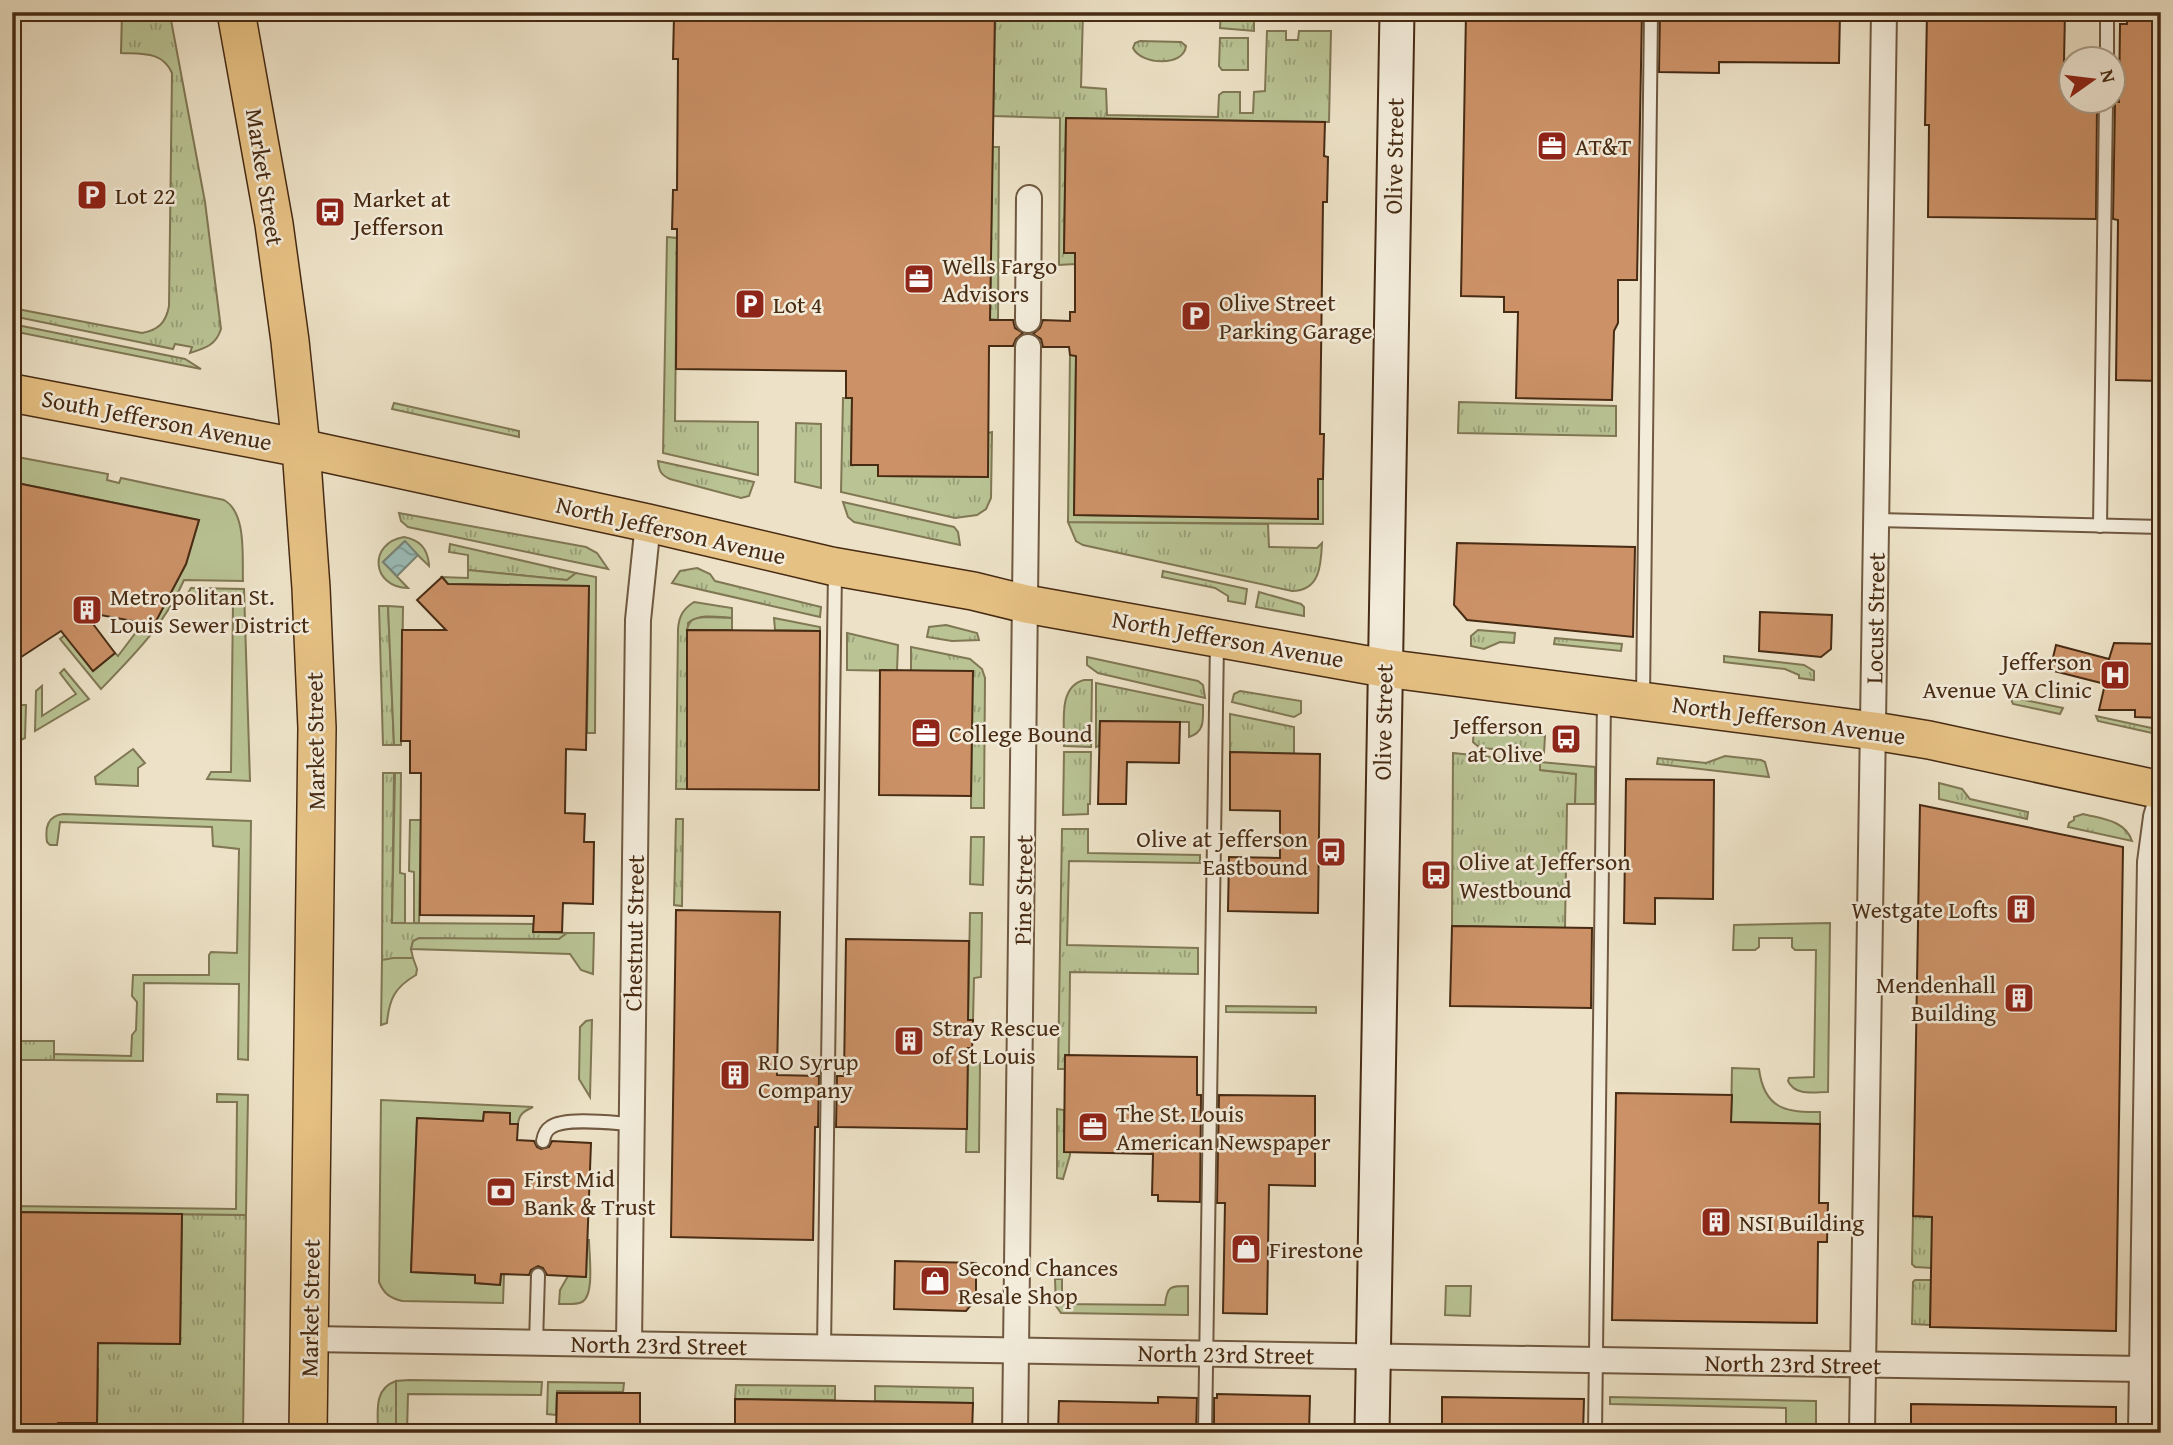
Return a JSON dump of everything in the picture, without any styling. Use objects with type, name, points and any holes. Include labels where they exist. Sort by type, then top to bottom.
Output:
[{"type":"main road","name":"Market Street","points":[[236,12],[274,224],[302,448],[317,728],[308,1433]]},
{"type":"main road","name":"Olive Street","points":[[1372,1433],[1397,12]]},
{"type":"main road","name":"South Jefferson Avenue","points":[[12,393],[302,448]]},
{"type":"main road","name":"North Jefferson Avenue","points":[[302,448],[648,523],[835,567],[973,591],[1026,604],[1384,668],[1874,731],[2161,790]]},
{"type":"street","name":"Locust Street","points":[[1862,1433],[1884,12]]},
{"type":"street","points":[[1028,320],[1029,198]]},
{"type":"street","name":"Pine Street","points":[[1015,1433],[1028,347]]},
{"type":"street","name":"Chestnut Street","points":[[629,1344],[638,620],[648,523]]},
{"type":"street","points":[[2141,1433],[2150,862],[2161,800]]},
{"type":"street","name":"North 23rd Street","points":[[309,1339],[2143,1369]]},
{"type":"lane","points":[[1643,701],[1651,12]]},
{"type":"lane","points":[[2107,12],[2107,46]]},
{"type":"lane","points":[[2100,526],[2106,116]]},
{"type":"lane","points":[[1877,520],[2161,527]]},
{"type":"lane","points":[[824,1348],[835,567]]},
{"type":"lane","points":[[1205,1433],[1217,637]]},
{"type":"lane","points":[[1595,1433],[1604,696]]},
{"type":"lane","points":[[543,1141],[545,1133],[553,1125],[631,1124]]},
{"type":"lane","points":[[536,1343],[537,1275]]},
{"type":"green space","points":[[122,12],[169,12],[171,20],[205,202],[221,329],[210,345],[190,353],[192,347],[175,344],[173,349],[12,316],[12,308],[142,333],[160,325],[168,312],[172,73],[157,57],[121,53]]},
{"type":"green space","points":[[995,12],[1083,12],[1081,87],[1106,89],[1107,115],[1218,117],[1219,95],[1223,92],[1240,92],[1240,113],[1253,113],[1254,92],[1265,91],[1267,31],[1286,31],[1286,40],[1298,40],[1299,31],[1331,31],[1329,122],[1066,118],[1064,252],[1075,253],[1075,264],[1059,265],[1060,118],[993,116]]},
{"type":"green space","points":[[1221,12],[1254,12],[1254,31],[1220,28]]},
{"type":"green space","points":[[1220,38],[1248,38],[1248,70],[1222,70],[1219,66]]},
{"type":"green space","points":[[1181,42],[1186,46],[1178,58],[1162,61],[1137,54],[1133,48],[1135,43]]},
{"type":"green space","points":[[992,147],[999,147],[998,320],[990,319]]},
{"type":"green space","points":[[667,237],[677,238],[675,421],[758,422],[758,475],[663,453]]},
{"type":"green space","points":[[12,324],[185,359],[201,369],[12,331]]},
{"type":"green space","points":[[1070,355],[1076,356],[1074,515],[1317,519],[1318,479],[1323,479],[1323,524],[1068,522]]},
{"type":"green space","points":[[843,398],[852,398],[851,465],[878,465],[878,476],[987,477],[988,433],[992,432],[991,498],[986,509],[977,515],[955,518],[841,492]]},
{"type":"green space","points":[[1459,402],[1616,406],[1616,436],[1458,433]]},
{"type":"green space","points":[[394,403],[519,431],[519,437],[392,409]]},
{"type":"green space","points":[[796,423],[821,424],[821,488],[795,482]]},
{"type":"green space","points":[[12,456],[108,474],[107,480],[119,483],[121,478],[224,500],[237,515],[240,525],[243,581],[184,580],[158,625],[101,689],[60,639],[65,635],[93,671],[115,653],[118,656],[143,623],[154,625],[186,564],[199,520],[12,482]]},
{"type":"green space","points":[[658,461],[754,482],[749,496],[741,498],[670,479],[661,472]]},
{"type":"green space","points":[[843,502],[954,527],[958,532],[960,545],[854,522],[848,517]]},
{"type":"green space","points":[[399,513],[586,547],[597,553],[608,569],[408,527],[401,521]]},
{"type":"green space","points":[[1068,522],[1268,524],[1269,547],[1317,548],[1322,543],[1321,560],[1314,582],[1301,590],[1292,591],[1083,545],[1076,541]]},
{"type":"green space","points":[[404,537],[422,546],[429,566],[404,542],[383,562],[408,588],[396,586],[387,580],[381,573],[379,564],[384,547]]},
{"type":"green space","points":[[450,544],[576,573],[567,580],[468,570],[468,555],[449,552]]},
{"type":"green space","points":[[697,568],[710,574],[715,581],[821,607],[820,617],[672,583],[680,571]]},
{"type":"green space","points":[[468,570],[567,580],[576,573],[596,577],[595,733],[587,733],[589,586],[448,584],[442,577],[468,578]]},
{"type":"green space","points":[[1163,571],[1247,589],[1245,604],[1228,601],[1228,596],[1215,588],[1162,577]]},
{"type":"green space","points":[[191,588],[244,589],[250,781],[207,779],[211,772],[231,772],[233,601],[184,600]]},
{"type":"green space","points":[[1259,592],[1301,604],[1304,607],[1304,616],[1256,607]]},
{"type":"green space","points":[[694,602],[732,608],[732,618],[704,617],[688,623],[687,789],[676,789],[678,629],[682,613]]},
{"type":"green space","points":[[379,606],[388,606],[394,745],[383,745]]},
{"type":"green space","points":[[388,606],[403,607],[401,745],[394,745]]},
{"type":"green space","points":[[705,617],[732,618],[732,630],[687,630],[693,620]]},
{"type":"green space","points":[[774,618],[820,627],[820,631],[775,630]]},
{"type":"green space","points":[[946,625],[977,633],[979,640],[952,641],[927,637],[929,627]]},
{"type":"green space","points":[[1478,630],[1515,633],[1514,643],[1500,642],[1484,649],[1471,646],[1471,636]]},
{"type":"green space","points":[[847,633],[898,645],[897,671],[847,670]]},
{"type":"green space","points":[[1555,638],[1622,644],[1621,651],[1554,644]]},
{"type":"green space","points":[[911,647],[970,659],[982,669],[985,678],[984,808],[971,808],[972,672],[911,671]]},
{"type":"green space","points":[[1724,656],[1804,665],[1814,671],[1814,680],[1799,678],[1799,675],[1785,669],[1724,662]]},
{"type":"green space","points":[[1087,657],[1198,681],[1203,685],[1205,698],[1098,673],[1087,665]]},
{"type":"green space","points":[[64,669],[89,699],[35,731],[36,691],[42,686],[42,716],[76,694],[60,673]]},
{"type":"green space","points":[[1092,680],[1091,747],[1064,746],[1066,698],[1075,684]]},
{"type":"green space","points":[[1096,683],[1203,705],[1200,729],[1189,737],[1189,722],[1100,721],[1099,746],[1096,747]]},
{"type":"green space","points":[[1240,691],[1301,701],[1301,713],[1294,717],[1232,702],[1234,694]]},
{"type":"green space","points":[[2010,697],[2063,708],[2060,714],[2013,704]]},
{"type":"green space","points":[[17,705],[26,705],[25,738],[12,744],[12,738],[15,736]]},
{"type":"green space","points":[[1230,714],[1294,727],[1294,754],[1230,752]]},
{"type":"green space","points":[[2096,716],[2161,730],[2161,735],[2098,721]]},
{"type":"green space","points":[[1474,730],[1545,736],[1544,753],[1480,748],[1473,742]]},
{"type":"green space","points":[[133,749],[145,763],[138,768],[138,786],[96,784],[95,777]]},
{"type":"green space","points":[[1064,752],[1091,752],[1088,814],[1063,815]]},
{"type":"green space","points":[[1453,753],[1540,762],[1541,770],[1577,774],[1575,804],[1567,804],[1565,928],[1452,926]]},
{"type":"green space","points":[[1725,756],[1761,760],[1765,762],[1769,777],[1657,764],[1658,758],[1706,763]]},
{"type":"green space","points":[[1540,762],[1595,767],[1595,804],[1575,804],[1576,774],[1540,770]]},
{"type":"green space","points":[[383,773],[394,773],[392,923],[533,924],[534,932],[567,933],[559,939],[413,941],[413,958],[382,960]]},
{"type":"green space","points":[[395,773],[401,773],[400,873],[405,874],[405,923],[392,923]]},
{"type":"green space","points":[[1939,783],[1962,789],[1970,799],[2028,812],[2027,819],[1939,799]]},
{"type":"green space","points":[[63,814],[251,821],[248,1060],[238,1059],[239,984],[144,983],[143,1061],[54,1060],[54,1054],[131,1056],[137,1002],[132,996],[133,975],[209,975],[211,952],[237,953],[239,849],[213,846],[212,827],[60,822],[57,845],[50,845],[46,837],[48,824],[53,817]]},
{"type":"green space","points":[[2083,814],[2118,825],[2129,834],[2132,841],[2068,827],[2074,817]]},
{"type":"green space","points":[[676,819],[683,819],[682,906],[674,905]]},
{"type":"green space","points":[[410,820],[421,820],[419,923],[414,923],[414,872],[409,871]]},
{"type":"green space","points":[[1062,829],[1088,829],[1088,853],[1200,855],[1200,863],[1069,861],[1067,945],[1198,948],[1198,974],[1070,972],[1069,1055],[1065,1055],[1065,1069],[1058,1069]]},
{"type":"green space","points":[[971,837],[984,837],[983,885],[970,884]]},
{"type":"green space","points":[[970,913],[982,913],[981,977],[974,978],[973,1020],[968,1020]]},
{"type":"green space","points":[[1830,923],[1828,1092],[1805,1092],[1795,1089],[1788,1081],[1789,1078],[1814,1077],[1816,950],[1795,950],[1792,947],[1792,938],[1759,938],[1759,947],[1755,950],[1733,950],[1734,925]]},
{"type":"green space","points":[[567,933],[594,933],[593,974],[581,970],[570,954],[411,949],[413,941],[419,938],[559,939]]},
{"type":"green space","points":[[413,958],[416,975],[394,994],[387,1023],[381,1025],[382,960]]},
{"type":"green space","points":[[1226,1006],[1316,1007],[1316,1013],[1226,1012]]},
{"type":"green space","points":[[592,1020],[590,1097],[579,1079],[580,1027],[586,1021]]},
{"type":"green space","points":[[12,1041],[54,1041],[54,1060],[12,1060]]},
{"type":"green space","points":[[968,1048],[972,1048],[972,1063],[980,1063],[979,1152],[966,1152]]},
{"type":"green space","points":[[1732,1068],[1759,1069],[1771,1100],[1787,1109],[1820,1112],[1820,1124],[1731,1122]]},
{"type":"green space","points":[[217,1094],[248,1095],[246,1215],[12,1212],[12,1206],[236,1209],[237,1102],[217,1102]]},
{"type":"green space","points":[[381,1100],[533,1107],[522,1113],[518,1124],[510,1124],[510,1113],[484,1112],[483,1121],[417,1118],[411,1272],[475,1275],[475,1283],[500,1285],[501,1274],[504,1274],[503,1303],[402,1301],[383,1290],[379,1282]]},
{"type":"green space","points":[[1057,1109],[1064,1110],[1064,1152],[1070,1152],[1063,1179],[1057,1178]]},
{"type":"green space","points":[[182,1214],[246,1215],[243,1433],[58,1433],[58,1423],[97,1423],[98,1369],[59,1342],[180,1344]]},
{"type":"green space","points":[[1913,1216],[1932,1217],[1932,1268],[1915,1267],[1912,1264]]},
{"type":"green space","points":[[587,1240],[590,1274],[586,1298],[577,1304],[559,1304],[560,1290],[568,1276],[586,1277]]},
{"type":"green space","points":[[1055,1279],[1062,1279],[1062,1304],[1165,1305],[1170,1288],[1188,1286],[1188,1315],[1061,1313],[1056,1306]]},
{"type":"green space","points":[[1915,1280],[1931,1280],[1930,1325],[1912,1324]]},
{"type":"green space","points":[[1446,1286],[1471,1286],[1470,1316],[1445,1315]]},
{"type":"green space","points":[[396,1381],[396,1433],[378,1433],[380,1395]]},
{"type":"green space","points":[[396,1381],[542,1382],[541,1395],[408,1394],[407,1433],[396,1433]]},
{"type":"green space","points":[[548,1382],[624,1383],[623,1392],[557,1391],[556,1415],[547,1414]]},
{"type":"green space","points":[[736,1385],[835,1386],[835,1400],[735,1399]]},
{"type":"green space","points":[[875,1386],[973,1388],[973,1403],[875,1401]]},
{"type":"green space","points":[[1610,1397],[1816,1401],[1816,1432],[1786,1432],[1786,1408],[1610,1404]]},
{"type":"water","points":[[405,541],[418,555],[397,576],[383,562]]},
{"type":"building","name":"Wells Fargo Advisors","points":[[678,12],[995,12],[990,320],[1013,320],[1015,328],[1023,333],[1013,346],[989,346],[988,477],[878,476],[878,465],[851,465],[852,398],[846,398],[846,371],[676,369],[677,229],[672,229],[673,190],[677,190],[678,59],[673,59],[674,16],[678,16]]},
{"type":"building","name":"AT&T","points":[[1466,12],[1642,12],[1637,280],[1618,280],[1618,323],[1614,331],[1612,400],[1516,398],[1518,312],[1504,312],[1504,297],[1461,296]]},
{"type":"building","points":[[1660,12],[1840,12],[1839,63],[1719,62],[1719,73],[1659,72]]},
{"type":"building","points":[[1927,12],[2065,12],[2064,46],[2058,46],[2058,116],[2097,116],[2096,219],[1928,217],[1929,125],[1925,125]]},
{"type":"building","points":[[2127,12],[2161,12],[2161,381],[2116,380],[2118,220],[2113,219],[2115,116],[2128,116],[2128,46],[2120,46],[2120,24],[2127,24]]},
{"type":"building","name":"Olive Street Parking Garage","points":[[1066,118],[1325,122],[1324,156],[1328,157],[1327,202],[1323,202],[1320,434],[1324,434],[1323,479],[1318,479],[1318,519],[1074,515],[1076,356],[1070,355],[1069,347],[1043,347],[1041,339],[1033,334],[1040,328],[1043,320],[1070,321],[1070,312],[1075,312],[1075,253],[1064,253]]},
{"type":"building","name":"Metropolitan St. Louis Sewer District","points":[[12,482],[199,520],[186,564],[154,625],[84,612],[115,653],[93,671],[61,631],[12,663]]},
{"type":"building","points":[[1457,543],[1635,547],[1633,637],[1467,620],[1454,605]]},
{"type":"building","points":[[442,577],[448,584],[589,586],[586,750],[566,749],[565,813],[585,814],[584,842],[594,842],[593,904],[563,903],[562,932],[533,932],[534,916],[420,915],[421,773],[410,773],[410,741],[401,741],[402,630],[446,630],[417,600]]},
{"type":"building","points":[[1760,612],[1832,615],[1831,649],[1821,657],[1759,651]]},
{"type":"building","points":[[687,630],[820,631],[819,790],[687,789]]},
{"type":"building","name":"Jefferson Avenue VA Clinic","points":[[2114,643],[2161,644],[2161,718],[2135,717],[2135,710],[2099,710],[2105,684],[2050,670],[2056,645],[2109,659]]},
{"type":"building","name":"College Bound","points":[[880,670],[973,671],[971,796],[879,795]]},
{"type":"building","points":[[1100,721],[1180,722],[1179,763],[1127,762],[1126,804],[1098,804]]},
{"type":"building","points":[[1230,752],[1320,754],[1318,913],[1228,911],[1229,857],[1280,858],[1280,811],[1230,810]]},
{"type":"building","points":[[1626,779],[1714,780],[1713,899],[1655,898],[1655,924],[1624,923]]},
{"type":"building","points":[[1920,805],[2123,847],[2116,1331],[1930,1327],[1932,1217],[1913,1216]]},
{"type":"building","name":"RIO Syrup Company","points":[[676,910],[780,912],[777,1075],[819,1076],[818,1127],[815,1127],[813,1240],[671,1237]]},
{"type":"building","points":[[1452,926],[1592,928],[1591,1008],[1450,1006]]},
{"type":"building","name":"Stray Rescue of St Louis","points":[[846,939],[969,941],[968,1020],[973,1020],[973,1034],[972,1048],[968,1048],[967,1129],[836,1127],[837,1076],[844,1076]]},
{"type":"building","points":[[1065,1055],[1197,1057],[1197,1095],[1201,1095],[1200,1202],[1158,1201],[1158,1195],[1152,1195],[1153,1154],[1064,1152]]},
{"type":"building","name":"NSI Building","points":[[1616,1093],[1732,1095],[1731,1122],[1820,1124],[1819,1203],[1828,1203],[1827,1242],[1818,1242],[1817,1323],[1612,1320]]},
{"type":"building","name":"Firestone","points":[[1219,1095],[1315,1096],[1315,1186],[1269,1185],[1267,1314],[1223,1313],[1225,1203],[1217,1203]]},
{"type":"building","name":"First Mid Bank & Trust","points":[[484,1112],[510,1113],[510,1124],[518,1124],[517,1140],[534,1141],[541,1149],[549,1147],[552,1141],[591,1143],[586,1277],[547,1275],[543,1268],[538,1266],[531,1270],[529,1275],[501,1274],[500,1285],[475,1283],[475,1275],[411,1272],[417,1118],[483,1121]]},
{"type":"building","points":[[12,1212],[182,1214],[180,1344],[98,1343],[97,1423],[58,1423],[58,1433],[12,1433]]},
{"type":"building","name":"Second Chances Resale Shop","points":[[895,1261],[976,1263],[976,1299],[966,1311],[894,1309]]},
{"type":"building","points":[[557,1393],[640,1393],[640,1433],[556,1433]]},
{"type":"building","points":[[1217,1394],[1310,1396],[1309,1433],[1214,1433],[1214,1398],[1217,1398]]},
{"type":"building","points":[[1158,1397],[1197,1398],[1196,1433],[1058,1433],[1059,1401],[1158,1403]]},
{"type":"building","points":[[1442,1397],[1584,1399],[1583,1433],[1442,1433]]},
{"type":"building","points":[[735,1399],[973,1403],[972,1433],[735,1433]]},
{"type":"building","points":[[1911,1404],[2116,1407],[2116,1433],[1911,1433]]},
{"type":"place","name":"AT&T","points":[[1552,146]]},
{"type":"place","name":"Lot 22","points":[[92,195]]},
{"type":"place","name":"Market at Jefferson","points":[[330,212]]},
{"type":"place","name":"Wells Fargo Advisors","points":[[919,279]]},
{"type":"place","name":"Lot 4","points":[[750,304]]},
{"type":"place","name":"Olive Street Parking Garage","points":[[1196,316]]},
{"type":"place","name":"Metropolitan St. Louis Sewer District","points":[[87,610]]},
{"type":"place","name":"Jefferson Avenue VA Clinic","points":[[2115,675]]},
{"type":"place","name":"College Bound","points":[[926,733]]},
{"type":"place","name":"Jefferson at Olive","points":[[1566,739]]},
{"type":"place","name":"Olive at Jefferson Eastbound","points":[[1331,852]]},
{"type":"place","name":"Olive at Jefferson Westbound","points":[[1436,875]]},
{"type":"place","name":"Westgate Lofts","points":[[2021,909]]},
{"type":"place","name":"Mendenhall Building","points":[[2019,998]]},
{"type":"place","name":"Stray Rescue of St Louis","points":[[909,1041]]},
{"type":"place","name":"RIO Syrup Company","points":[[735,1075]]},
{"type":"place","name":"The St. Louis American Newspaper","points":[[1093,1127]]},
{"type":"place","name":"First Mid Bank & Trust","points":[[501,1192]]},
{"type":"place","name":"NSI Building","points":[[1716,1222]]},
{"type":"place","name":"Firestone","points":[[1246,1249]]},
{"type":"place","name":"Second Chances Resale Shop","points":[[935,1281]]}]
